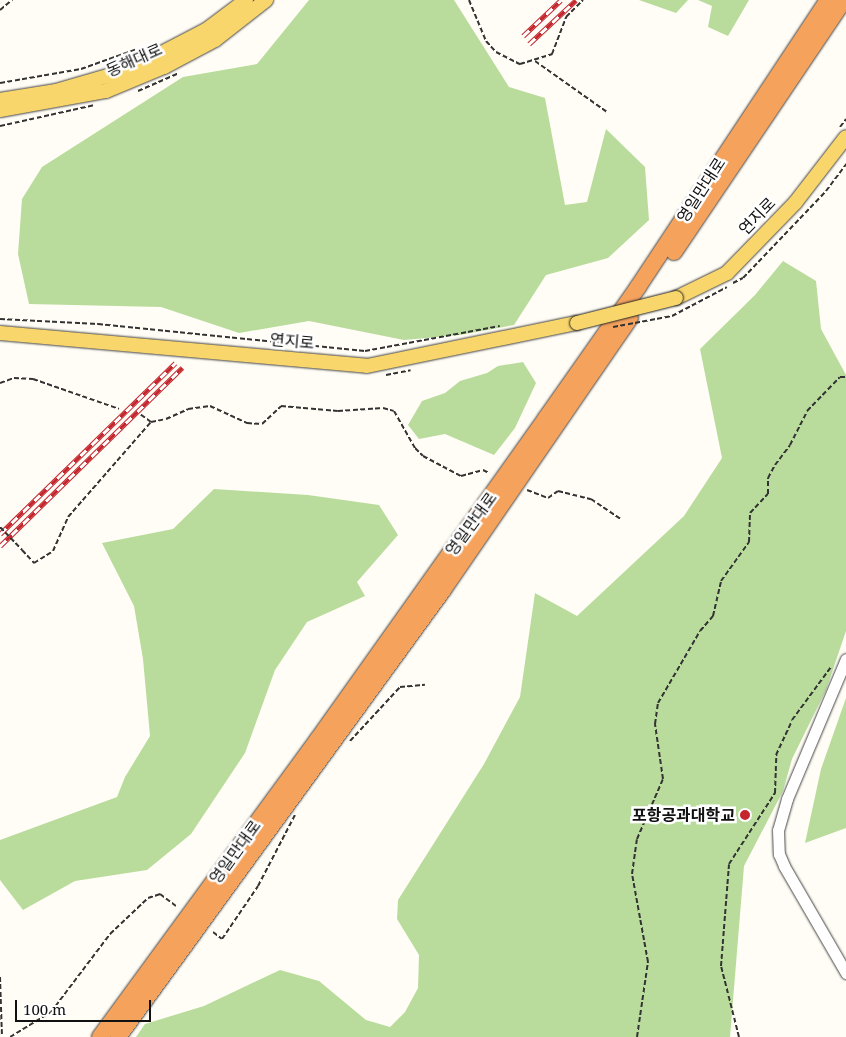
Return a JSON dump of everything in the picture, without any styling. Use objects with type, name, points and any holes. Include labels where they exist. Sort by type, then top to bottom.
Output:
[{"type":"highway","name":"영일만대로","points":[[118,1037],[442,590],[722,169],[828,0]]},
{"type":"highway","name":"영일만대로","points":[[100,1037],[476,517],[844,0]]},
{"type":"highway","points":[[722,169],[767,70]]},
{"type":"highway","points":[[722,169],[805,76]]},
{"type":"main road","points":[[0,100],[56,91],[131,69],[206,30],[246,0]]},
{"type":"main road","name":"동해대로","points":[[0,110],[106,92],[164,67],[216,40],[266,0]]},
{"type":"main road","name":"연지로","points":[[0,333],[367,366],[577,324],[676,298],[727,273],[795,203],[840,135]]},
{"type":"lane","points":[[846,659],[787,799],[778,830],[779,854],[784,866],[846,973]]},
{"type":"path","points":[[0,10],[12,0]]},
{"type":"path","points":[[469,0],[486,41],[496,52],[520,64],[535,61],[552,54],[566,17],[583,0]]},
{"type":"path","points":[[0,83],[81,69],[137,49]]},
{"type":"path","points":[[535,61],[607,112]]},
{"type":"path","points":[[840,135],[846,119]]},
{"type":"path","points":[[605,328],[672,316]]},
{"type":"path","points":[[0,319],[98,324],[365,351],[503,326]]},
{"type":"path","points":[[637,1037],[648,962],[632,874],[637,839],[663,779],[655,724],[658,703],[700,631],[713,616],[721,581],[749,542],[750,514],[768,494],[768,478],[775,464],[790,446],[807,411],[840,377],[846,377]]},
{"type":"path","points":[[0,383],[14,378],[33,379],[119,409]]},
{"type":"path","points":[[0,526],[34,564],[53,551],[68,517],[151,422],[166,419],[188,409],[210,406],[246,423],[262,424],[281,406],[338,411],[383,408],[394,411],[415,448],[423,456],[461,476],[483,470],[489,473]]},
{"type":"path","points":[[140,414],[151,422]]},
{"type":"path","points":[[526,489],[548,498],[558,491],[585,497],[621,519]]},
{"type":"path","points":[[739,1037],[721,966],[730,864],[776,793],[776,755],[792,720],[833,664]]},
{"type":"path","points":[[347,744],[400,687],[425,684]]},
{"type":"path","points":[[213,932],[222,938],[272,861],[298,810]]},
{"type":"path","points":[[10,1037],[51,1012],[110,934],[148,898],[160,894],[176,906]]},
{"type":"path","points":[[0,976],[2,1037]]},
{"type":"green space","points":[[309,0],[454,0],[509,87],[545,98],[565,205],[587,202],[606,129],[645,167],[649,220],[608,258],[546,275],[514,325],[460,335],[404,340],[309,321],[239,333],[161,307],[29,304],[18,254],[22,199],[42,167],[183,77],[257,64]]},
{"type":"green space","points":[[639,0],[688,0],[676,13]]},
{"type":"green space","points":[[698,0],[749,0],[728,36],[708,27],[712,6]]},
{"type":"green space","points":[[783,261],[816,281],[821,329],[846,375],[846,631],[826,690],[792,759],[783,791],[744,866],[730,1037],[136,1037],[145,1024],[204,1006],[280,970],[319,981],[366,1020],[390,1027],[405,1012],[418,988],[419,955],[397,919],[398,900],[484,764],[520,697],[535,593],[577,616],[684,516],[722,458],[700,349],[755,295]]},
{"type":"green space","points":[[523,362],[536,383],[515,428],[494,455],[445,434],[419,439],[408,425],[422,401],[445,393],[460,381],[487,373],[498,366]]},
{"type":"green space","points":[[214,489],[308,495],[379,505],[398,535],[357,582],[365,596],[307,622],[275,670],[245,753],[191,834],[147,870],[75,881],[23,910],[0,880],[0,840],[117,797],[125,777],[150,736],[143,659],[134,606],[102,543],[173,529]]},
{"type":"green space","points":[[846,698],[846,828],[805,843],[821,769]]},
{"type":"railway","points":[[523,36],[561,0]]},
{"type":"railway","points":[[529,44],[576,0]]},
{"type":"railway","points":[[0,534],[175,363]]},
{"type":"railway","points":[[0,546],[182,368]]},
{"type":"place","name":"포항공과대학교","points":[[745,815]]}]
